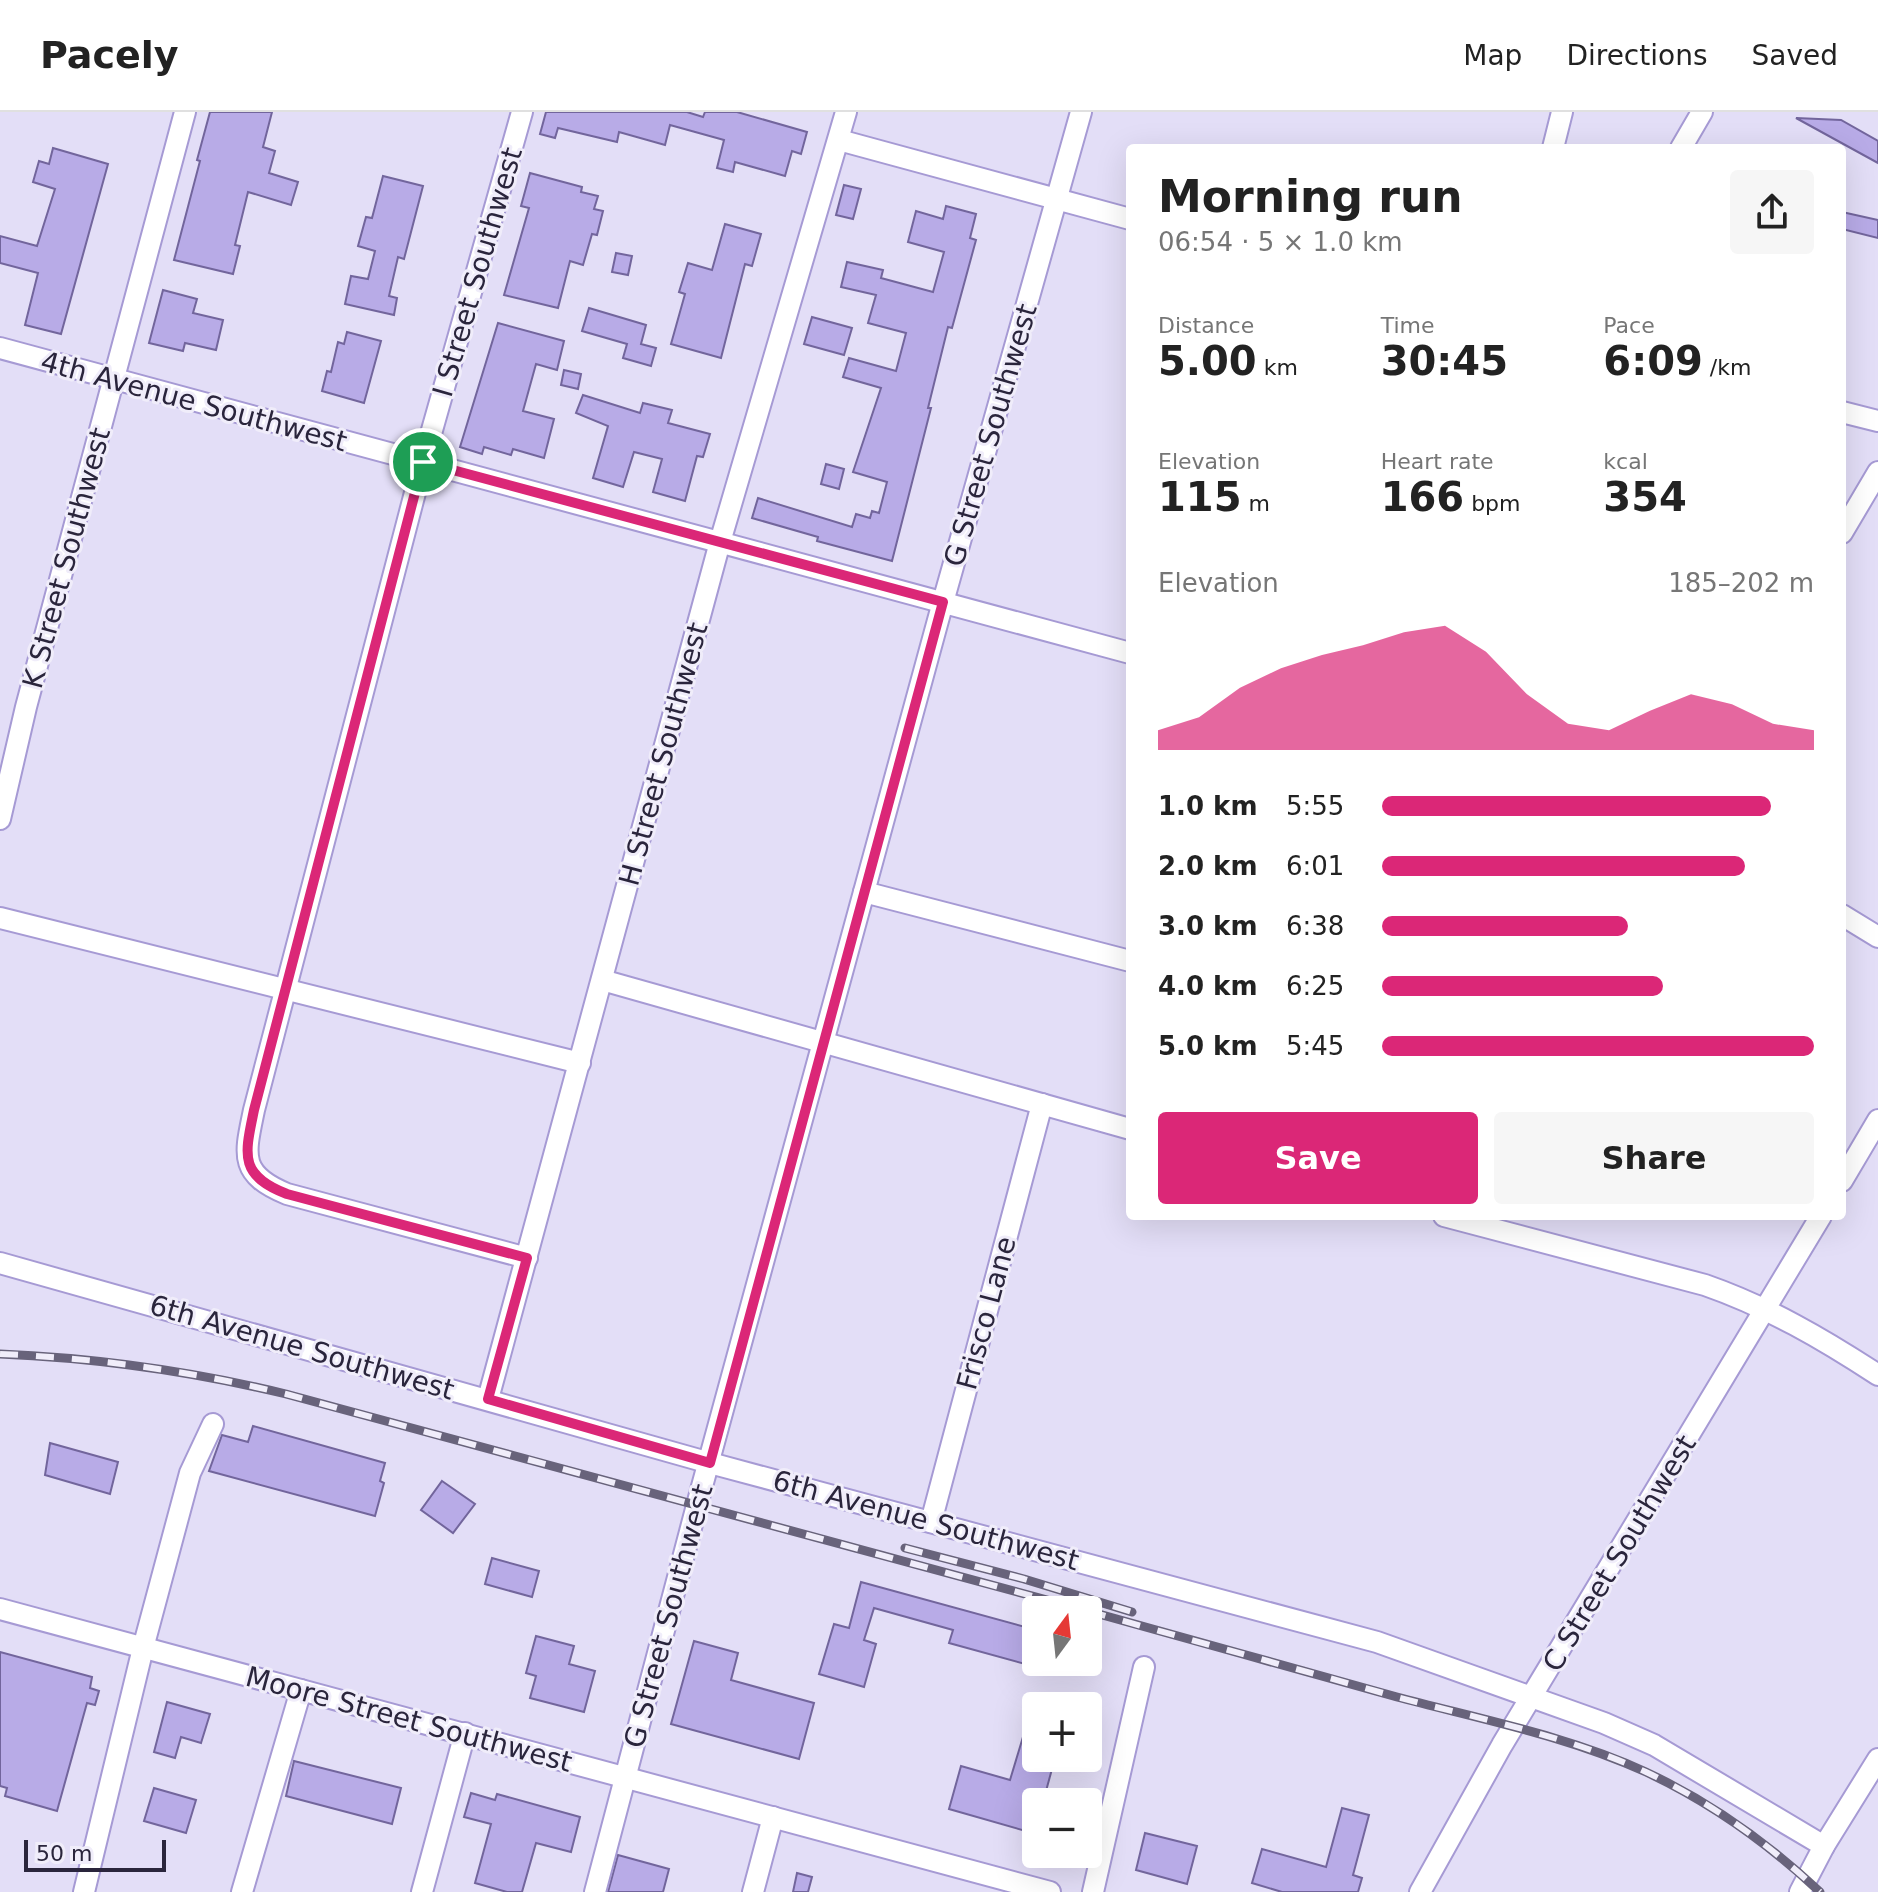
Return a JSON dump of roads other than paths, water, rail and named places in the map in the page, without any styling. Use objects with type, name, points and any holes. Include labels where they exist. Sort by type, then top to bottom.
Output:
[{"type":"street","name":"K Street Southwest","points":[[0,819],[26,707],[185,112]]},
{"type":"street","name":"I Street Southwest","points":[[522,112],[423,462],[245,1151],[249,1165],[258,1177],[287,1194],[527,1258]]},
{"type":"street","name":"H Street Southwest","points":[[488,1399],[720,542],[846,112]]},
{"type":"street","name":"G Street Southwest","points":[[595,1892],[943,602],[1081,112]]},
{"type":"street","points":[[1554,144],[1562,112]]},
{"type":"street","points":[[1683,144],[1702,112]]},
{"type":"street","points":[[839,140],[1126,218]]},
{"type":"street","name":"4th Avenue Southwest","points":[[0,348],[1126,652]]},
{"type":"street","points":[[1846,413],[1878,421]]},
{"type":"street","points":[[1846,526],[1878,472]]},
{"type":"street","points":[[864,892],[1126,960]]},
{"type":"street","points":[[1846,917],[1878,937]]},
{"type":"street","points":[[0,918],[580,1063]]},
{"type":"street","points":[[602,980],[1126,1128]]},
{"type":"street","name":"Frisco Lane","points":[[931,1522],[1042,1104]]},
{"type":"street","points":[[1846,1174],[1878,1120]]},
{"type":"street","points":[[1459,1220],[1705,1285],[1767,1309],[1817,1335],[1878,1375]]},
{"type":"street","name":"C Street Southwest","points":[[1420,1892],[1531,1698],[1819,1220]]},
{"type":"street","name":"6th Avenue Southwest","points":[[0,1263],[710,1463],[1377,1642],[1604,1723],[1654,1745],[1824,1846]]},
{"type":"street","points":[[84,1892],[143,1648],[190,1473],[213,1424]]},
{"type":"street","name":"Moore Street Southwest","points":[[0,1609],[1050,1892]]},
{"type":"street","points":[[1093,1892],[1144,1667]]},
{"type":"street","points":[[242,1892],[301,1690]]},
{"type":"street","points":[[422,1892],[465,1733]]},
{"type":"street","points":[[1800,1892],[1824,1846],[1878,1759]]},
{"type":"street","points":[[753,1892],[773,1817]]},
{"type":"railway","points":[[0,1354],[144,1367],[286,1394],[1032,1596]]},
{"type":"railway","points":[[905,1548],[1024,1579],[1132,1612]]},
{"type":"railway","points":[[1102,1615],[1523,1729],[1616,1759],[1716,1810],[1780,1857],[1820,1892]]}]
